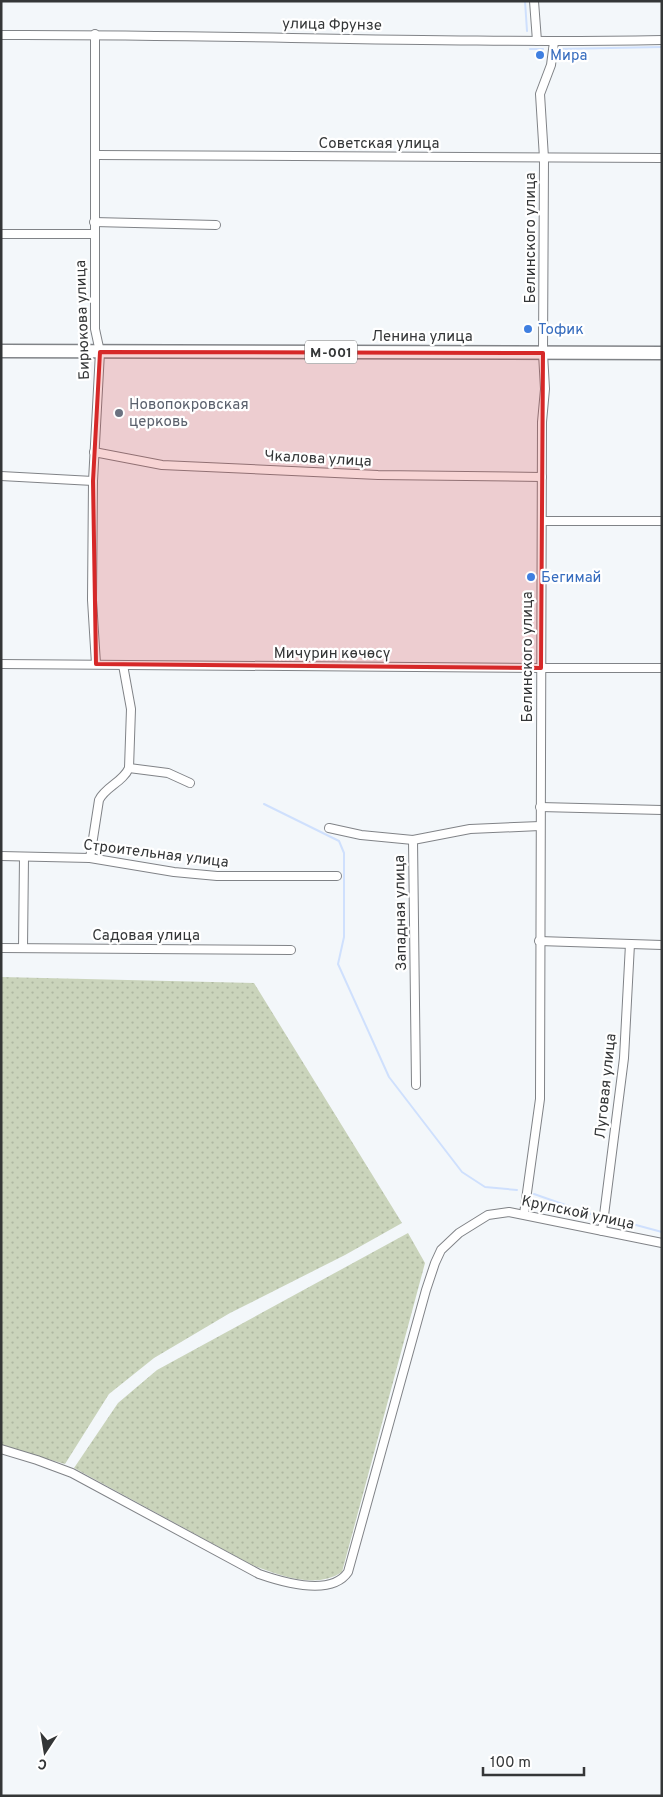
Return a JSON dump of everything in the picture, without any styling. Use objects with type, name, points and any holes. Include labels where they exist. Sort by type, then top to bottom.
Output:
[{"type":"main road","name":"Ленина улица","points":[[1,351],[662,353]]},
{"type":"street","points":[[534,1],[537,41]]},
{"type":"street","name":"улица Фрунзе","points":[[1,35],[95,34],[554,42],[662,40]]},
{"type":"street","name":"Бирюкова улица","points":[[95,34],[95,329],[100,352],[93,481],[92,600],[96,664]]},
{"type":"street","name":"Белинского улица","points":[[524,1214],[540,1099],[542,422],[545,389],[543,353],[544,158],[540,94],[551,65],[554,42]]},
{"type":"street","name":"Советская улица","points":[[96,154],[662,158]]},
{"type":"street","points":[[94,222],[216,225]]},
{"type":"street","points":[[1,234],[94,234]]},
{"type":"street","name":"Чкалова улица","points":[[94,452],[162,465],[378,475],[542,477]]},
{"type":"street","points":[[1,476],[93,481]]},
{"type":"street","points":[[542,521],[662,520]]},
{"type":"street","name":"Мичурин көчөсү","points":[[1,664],[662,668]]},
{"type":"street","points":[[90,858],[99,800],[102,795],[126,775],[129,768],[131,708],[123,666]]},
{"type":"street","points":[[129,768],[168,774],[190,783]]},
{"type":"street","points":[[540,807],[662,810]]},
{"type":"street","name":"Западная улица","points":[[416,1085],[412,840],[470,829],[540,826]]},
{"type":"street","points":[[329,828],[361,835],[412,840]]},
{"type":"street","name":"Строительная улица","points":[[1,856],[90,858],[174,872],[217,876],[337,876]]},
{"type":"street","points":[[23,948],[24,857]]},
{"type":"street","points":[[539,941],[662,945]]},
{"type":"street","name":"Луговая улица","points":[[602,1231],[624,1058],[630,944]]},
{"type":"street","name":"Садовая улица","points":[[1,948],[291,950]]},
{"type":"street","name":"Крупской улица","points":[[1,1449],[72,1473],[259,1574],[308,1586],[336,1583],[343,1579],[348,1572],[426,1290],[441,1250],[459,1233],[488,1215],[509,1212],[662,1243]]},
{"type":"highlighted area","points":[[100,352],[543,353],[541,668],[96,664],[93,481]]},
{"type":"green space","points":[[1,977],[254,983],[402,1223],[345,1255],[230,1313],[154,1358],[109,1394],[65,1464],[1,1446]]},
{"type":"green space","points":[[408,1233],[425,1263],[342,1572],[320,1580],[309,1580],[285,1576],[252,1565],[74,1468],[118,1403],[157,1370]]},
{"type":"waterway","points":[[525,1],[527,31]]},
{"type":"waterway","points":[[559,49],[662,47]]},
{"type":"waterway","points":[[530,49],[543,49]]},
{"type":"waterway","points":[[264,804],[339,841],[344,853],[344,937],[338,964],[389,1077],[462,1172],[485,1187],[517,1190]]},
{"type":"waterway","points":[[534,1194],[597,1216]]},
{"type":"waterway","points":[[610,1218],[662,1232]]},
{"type":"place","name":"Мира","points":[[540,55]]},
{"type":"place","name":"Тофик","points":[[528,329]]},
{"type":"place","name":"Новопокровская церковь","points":[[119,413]]},
{"type":"place","name":"Бегимай","points":[[531,577]]}]
